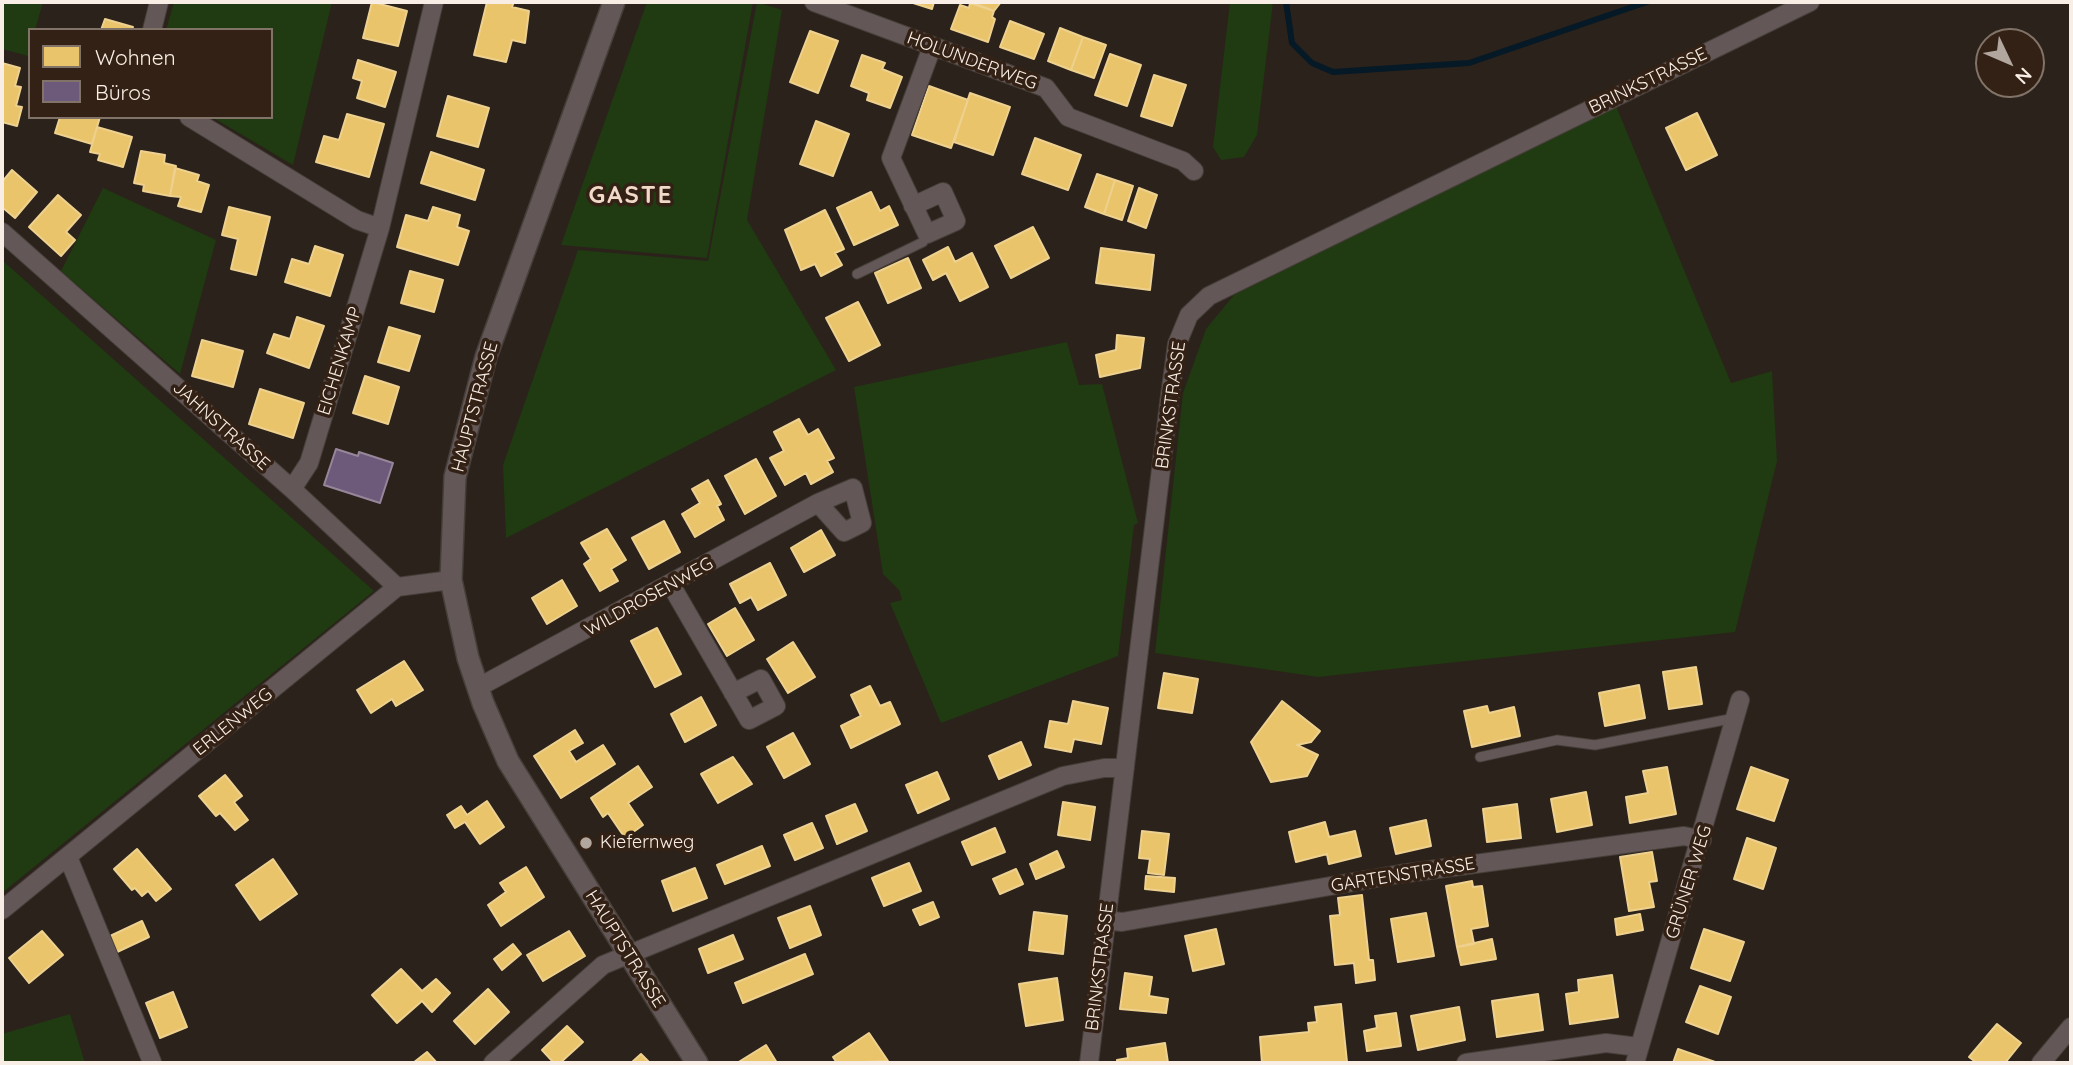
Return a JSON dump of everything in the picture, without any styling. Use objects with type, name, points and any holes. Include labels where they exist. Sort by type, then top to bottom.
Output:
[{"type":"street","points":[[152,28],[159,2]]},
{"type":"street","name":"EICHENKAMP","points":[[292,489],[309,463],[380,228],[434,2]]},
{"type":"street","name":"HAUPTSTRASSE","points":[[614,2],[486,357],[455,477],[452,580],[477,688],[508,761],[697,1063]]},
{"type":"street","name":"HOLUNDERWEG","points":[[814,2],[1046,88],[1068,117],[1183,161],[1194,171]]},
{"type":"street","name":"BRINKSTRASSE","points":[[1089,1063],[1175,355],[1189,315],[1209,296],[1810,2]]},
{"type":"street","points":[[913,206],[943,192],[956,221],[927,234],[913,206],[891,158],[932,47]]},
{"type":"street","points":[[192,119],[357,220],[380,228]]},
{"type":"street","name":"JAHNSTRASSE","points":[[2,232],[292,489],[397,587]]},
{"type":"street","name":"WILDROSENWEG","points":[[477,688],[818,503]]},
{"type":"street","points":[[397,587],[452,580]]},
{"type":"street","points":[[671,585],[733,694]]},
{"type":"street","name":"ERLENWEG","points":[[2,910],[397,587]]},
{"type":"street","name":"GRÜNER WEG","points":[[1637,1055],[1702,840],[1738,709]]},
{"type":"street","points":[[493,1063],[588,975],[627,954],[1063,776],[1104,768],[1125,768]]},
{"type":"street","name":"GARTENSTRASSE","points":[[1106,920],[1122,922],[1414,872],[1684,836],[1702,840]]},
{"type":"street","points":[[68,857],[152,1062]]},
{"type":"street","points":[[2040,1063],[2071,1027]]},
{"type":"street","points":[[1466,1063],[1606,1043],[1637,1055]]},
{"type":"lane","points":[[857,274],[923,242],[927,234]]},
{"type":"lane","points":[[1480,757],[1557,740],[1595,745],[1738,709]]},
{"type":"green space","points":[[2,2],[43,2],[36,28],[28,28],[28,56],[2,49]]},
{"type":"green space","points":[[174,2],[332,2],[293,165],[215,119],[273,119],[273,28],[167,28]]},
{"type":"green space","points":[[647,2],[753,2],[707,258],[561,245]]},
{"type":"green space","points":[[757,2],[782,10],[747,220],[836,370],[506,538],[503,465],[578,250],[708,261]]},
{"type":"green space","points":[[1230,2],[1273,2],[1257,135],[1244,157],[1221,160],[1213,147]]},
{"type":"green space","points":[[1616,106],[1731,383],[1772,371],[1777,461],[1735,632],[1318,677],[1155,653],[1183,393],[1206,329],[1234,295]]},
{"type":"green space","points":[[103,188],[216,240],[180,374],[61,271]]},
{"type":"green space","points":[[2,260],[374,591],[2,893]]},
{"type":"green space","points":[[1067,342],[1079,385],[1102,384],[1138,523],[1134,525],[1118,656],[941,723],[890,603],[902,600],[899,590],[883,574],[854,387]]},
{"type":"green space","points":[[70,1014],[85,1063],[2,1063],[2,1034]]},
{"type":"building: Wohnen","points":[[372,2],[407,11],[398,46],[363,38]]},
{"type":"building: Wohnen","points":[[487,2],[514,2],[512,7],[529,11],[525,43],[512,40],[506,62],[474,55]]},
{"type":"building: Wohnen","points":[[910,2],[934,2],[932,9]]},
{"type":"building: Wohnen","points":[[971,2],[1001,2],[994,11]]},
{"type":"building: Wohnen","points":[[970,3],[994,11],[992,17],[995,19],[988,42],[951,29],[960,5],[969,8]]},
{"type":"building: Wohnen","points":[[105,19],[133,27],[133,28],[102,28]]},
{"type":"building: Wohnen","points":[[1010,21],[1044,34],[1034,59],[1000,47]]},
{"type":"building: Wohnen","points":[[1060,28],[1083,37],[1071,70],[1048,61]]},
{"type":"building: Wohnen","points":[[810,31],[838,41],[818,93],[790,82]]},
{"type":"building: Wohnen","points":[[1083,37],[1106,45],[1094,78],[1071,70]]},
{"type":"building: Wohnen","points":[[1110,54],[1141,65],[1127,106],[1095,95]]},
{"type":"building: Wohnen","points":[[862,55],[885,63],[882,69],[902,77],[890,108],[867,100],[869,93],[851,86]]},
{"type":"building: Wohnen","points":[[358,60],[396,72],[385,107],[357,98],[362,81],[353,78]]},
{"type":"building: Wohnen","points":[[2,63],[20,68],[15,86],[21,87],[16,106],[22,107],[17,126],[2,122]]},
{"type":"building: Wohnen","points":[[1154,75],[1186,85],[1172,126],[1141,116]]},
{"type":"building: Wohnen","points":[[929,86],[968,100],[951,148],[912,135]]},
{"type":"building: Wohnen","points":[[970,93],[1010,107],[993,155],[954,142]]},
{"type":"building: Wohnen","points":[[448,96],[489,108],[478,147],[437,136]]},
{"type":"building: Wohnen","points":[[1697,113],[1717,155],[1686,170],[1666,128]]},
{"type":"building: Wohnen","points":[[347,114],[384,124],[369,177],[316,162],[324,136],[339,140]]},
{"type":"building: Wohnen","points":[[59,119],[99,119],[92,144],[55,133]]},
{"type":"building: Wohnen","points":[[816,121],[849,134],[833,176],[800,164]]},
{"type":"building: Wohnen","points":[[97,127],[132,137],[123,167],[98,160],[100,154],[90,152]]},
{"type":"building: Wohnen","points":[[1035,138],[1081,155],[1068,190],[1022,174]]},
{"type":"building: Wohnen","points":[[141,151],[165,155],[164,163],[176,166],[170,196],[143,191],[144,185],[134,183]]},
{"type":"building: Wohnen","points":[[431,152],[484,170],[475,200],[421,183]]},
{"type":"building: Wohnen","points":[[175,168],[199,175],[197,181],[209,185],[201,212],[178,206],[181,197],[170,196]]},
{"type":"building: Wohnen","points":[[12,170],[37,192],[15,218],[2,207],[2,182]]},
{"type":"building: Wohnen","points":[[1097,174],[1115,180],[1104,214],[1085,207]]},
{"type":"building: Wohnen","points":[[1115,180],[1133,186],[1122,220],[1104,214]]},
{"type":"building: Wohnen","points":[[1139,188],[1157,195],[1146,228],[1128,221]]},
{"type":"building: Wohnen","points":[[871,192],[880,211],[889,206],[898,225],[854,245],[837,208]]},
{"type":"building: Wohnen","points":[[58,195],[81,215],[66,232],[75,240],[61,256],[29,227]]},
{"type":"building: Wohnen","points":[[229,207],[270,217],[256,275],[231,269],[238,239],[222,235]]},
{"type":"building: Wohnen","points":[[433,207],[460,215],[457,227],[469,231],[458,265],[397,247],[406,215],[428,221]]},
{"type":"building: Wohnen","points":[[825,210],[844,249],[835,253],[842,265],[821,276],[815,264],[801,270],[785,230]]},
{"type":"building: Wohnen","points":[[1033,227],[1049,258],[1011,278],[995,246]]},
{"type":"building: Wohnen","points":[[315,246],[343,255],[330,296],[285,282],[292,259],[309,264]]},
{"type":"building: Wohnen","points":[[948,247],[955,262],[972,253],[988,287],[960,301],[946,273],[933,280],[923,260]]},
{"type":"building: Wohnen","points":[[1101,248],[1154,255],[1150,290],[1096,283]]},
{"type":"building: Wohnen","points":[[908,258],[921,288],[888,303],[875,273]]},
{"type":"building: Wohnen","points":[[410,271],[443,280],[434,312],[401,303]]},
{"type":"building: Wohnen","points":[[858,302],[880,345],[849,361],[826,318]]},
{"type":"building: Wohnen","points":[[297,317],[324,326],[309,368],[267,353],[274,334],[290,339]]},
{"type":"building: Wohnen","points":[[389,327],[420,336],[409,371],[378,362]]},
{"type":"building: Wohnen","points":[[1117,335],[1144,338],[1140,368],[1100,377],[1096,355],[1116,350]]},
{"type":"building: Wohnen","points":[[202,340],[243,351],[233,387],[192,376]]},
{"type":"building: Wohnen","points":[[365,376],[399,387],[388,424],[353,413]]},
{"type":"building: Wohnen","points":[[260,389],[304,403],[293,438],[249,424]]},
{"type":"building: Wohnen","points":[[799,419],[808,435],[818,429],[834,458],[827,461],[833,472],[811,484],[806,473],[785,485],[770,458],[784,451],[774,432]]},
{"type":"building: Wohnen","points":[[756,459],[776,496],[745,514],[725,476]]},
{"type":"building: Wohnen","points":[[708,480],[721,504],[717,506],[724,520],[695,537],[682,514],[700,503],[692,489]]},
{"type":"building: Wohnen","points":[[664,521],[680,552],[649,569],[632,538]]},
{"type":"building: Wohnen","points":[[607,529],[626,560],[611,569],[618,581],[600,591],[584,564],[591,559],[581,543]]},
{"type":"building: Wohnen","points":[[821,530],[835,555],[804,572],[791,548]]},
{"type":"building: Wohnen","points":[[770,563],[786,595],[758,610],[751,597],[740,603],[730,584]]},
{"type":"building: Wohnen","points":[[562,580],[577,606],[547,624],[532,598]]},
{"type":"building: Wohnen","points":[[735,608],[754,640],[727,656],[708,624]]},
{"type":"building: Wohnen","points":[[657,628],[681,674],[655,687],[631,641]]},
{"type":"building: Wohnen","points":[[793,642],[815,677],[788,693],[767,659]]},
{"type":"building: Wohnen","points":[[404,661],[423,690],[396,706],[392,699],[371,713],[357,690]]},
{"type":"building: Wohnen","points":[[1696,667],[1702,704],[1669,709],[1663,672]]},
{"type":"building: Wohnen","points":[[1164,673],[1198,679],[1192,713],[1158,708]]},
{"type":"building: Wohnen","points":[[1639,685],[1645,718],[1605,726],[1599,693]]},
{"type":"building: Wohnen","points":[[870,686],[880,706],[890,702],[900,724],[851,748],[841,726],[861,716],[851,695]]},
{"type":"building: Wohnen","points":[[701,697],[716,725],[685,742],[671,714]]},
{"type":"building: Wohnen","points":[[1073,701],[1108,708],[1101,744],[1074,739],[1071,752],[1045,747],[1050,721],[1068,724]]},
{"type":"building: Wohnen","points":[[1282,701],[1320,731],[1311,742],[1297,745],[1318,755],[1307,776],[1271,782],[1251,742]]},
{"type":"building: Wohnen","points":[[1487,706],[1489,713],[1514,707],[1520,736],[1472,747],[1464,711]]},
{"type":"building: Wohnen","points":[[575,730],[583,743],[569,751],[576,762],[603,745],[615,764],[561,798],[534,756]]},
{"type":"building: Wohnen","points":[[793,733],[810,764],[784,778],[767,747]]},
{"type":"building: Wohnen","points":[[1021,742],[1031,765],[999,779],[989,756]]},
{"type":"building: Wohnen","points":[[733,757],[752,784],[718,803],[701,774]]},
{"type":"building: Wohnen","points":[[638,766],[652,787],[628,803],[643,825],[625,838],[608,813],[603,817],[591,798]]},
{"type":"building: Wohnen","points":[[1667,767],[1676,814],[1630,823],[1626,797],[1648,793],[1643,771]]},
{"type":"building: Wohnen","points":[[1751,767],[1788,780],[1774,821],[1737,809]]},
{"type":"building: Wohnen","points":[[937,772],[949,799],[918,813],[906,785]]},
{"type":"building: Wohnen","points":[[225,775],[242,796],[234,802],[248,820],[235,830],[220,813],[216,816],[199,796]]},
{"type":"building: Wohnen","points":[[1586,792],[1592,825],[1557,832],[1551,799]]},
{"type":"building: Wohnen","points":[[487,801],[504,827],[480,844],[465,822],[455,828],[447,815],[461,806],[467,815]]},
{"type":"building: Wohnen","points":[[1063,802],[1095,807],[1090,840],[1058,835]]},
{"type":"building: Wohnen","points":[[855,804],[867,831],[837,844],[826,816]]},
{"type":"building: Wohnen","points":[[1517,804],[1521,838],[1487,842],[1483,809]]},
{"type":"building: Wohnen","points":[[1426,820],[1431,846],[1396,854],[1390,828]]},
{"type":"building: Wohnen","points":[[1325,822],[1329,837],[1355,831],[1361,856],[1329,864],[1327,854],[1296,862],[1289,832]]},
{"type":"building: Wohnen","points":[[812,823],[823,848],[795,860],[784,835]]},
{"type":"building: Wohnen","points":[[995,828],[1005,852],[972,865],[962,842]]},
{"type":"building: Wohnen","points":[[1142,831],[1169,834],[1164,875],[1148,873],[1150,859],[1139,858]]},
{"type":"building: Wohnen","points":[[1747,838],[1776,848],[1763,889],[1734,879]]},
{"type":"building: Wohnen","points":[[762,846],[770,866],[725,884],[717,865]]},
{"type":"building: Wohnen","points":[[137,849],[171,889],[156,901],[148,891],[142,896],[135,888],[132,890],[114,869]]},
{"type":"building: Wohnen","points":[[1057,851],[1064,867],[1036,879],[1030,864]]},
{"type":"building: Wohnen","points":[[1652,852],[1657,881],[1649,882],[1654,907],[1629,911],[1620,857]]},
{"type":"building: Wohnen","points":[[273,859],[297,894],[260,920],[236,885]]},
{"type":"building: Wohnen","points":[[909,863],[921,891],[884,906],[872,878]]},
{"type":"building: Wohnen","points":[[526,867],[544,897],[501,926],[488,905],[506,892],[500,883]]},
{"type":"building: Wohnen","points":[[695,868],[707,898],[673,911],[662,881]]},
{"type":"building: Wohnen","points":[[1016,869],[1023,884],[1000,894],[993,879]]},
{"type":"building: Wohnen","points":[[1146,876],[1175,878],[1174,892],[1145,889]]},
{"type":"building: Wohnen","points":[[1472,881],[1473,887],[1482,886],[1488,926],[1471,929],[1474,944],[1457,947],[1446,886]]},
{"type":"building: Wohnen","points":[[1362,895],[1369,960],[1373,960],[1375,980],[1356,983],[1354,963],[1335,965],[1330,916],[1340,915],[1338,898]]},
{"type":"building: Wohnen","points":[[933,902],[939,917],[920,925],[913,910]]},
{"type":"building: Wohnen","points":[[810,906],[821,935],[790,948],[778,918]]},
{"type":"building: Wohnen","points":[[1034,912],[1067,916],[1063,954],[1029,950]]},
{"type":"building: Wohnen","points":[[1426,913],[1434,956],[1398,962],[1391,919]]},
{"type":"building: Wohnen","points":[[1640,914],[1643,930],[1617,935],[1615,919]]},
{"type":"building: Wohnen","points":[[142,921],[149,937],[115,953],[108,937]]},
{"type":"building: Wohnen","points":[[1216,929],[1224,964],[1193,971],[1185,936]]},
{"type":"building: Wohnen","points":[[1704,929],[1744,942],[1730,981],[1691,968]]},
{"type":"building: Wohnen","points":[[42,931],[63,955],[29,983],[9,958]]},
{"type":"building: Wohnen","points":[[569,931],[585,956],[543,981],[527,955]]},
{"type":"building: Wohnen","points":[[733,935],[743,959],[708,973],[699,949]]},
{"type":"building: Wohnen","points":[[1492,939],[1496,959],[1461,965],[1457,947]]},
{"type":"building: Wohnen","points":[[513,944],[521,954],[502,970],[494,959]]},
{"type":"building: Wohnen","points":[[805,954],[813,974],[743,1003],[735,983]]},
{"type":"building: Wohnen","points":[[401,969],[422,991],[436,979],[450,993],[432,1012],[422,1001],[397,1023],[372,995]]},
{"type":"building: Wohnen","points":[[1125,973],[1152,977],[1149,996],[1168,999],[1166,1013],[1120,1009]]},
{"type":"building: Wohnen","points":[[1612,975],[1618,1017],[1570,1024],[1566,994],[1579,992],[1578,980]]},
{"type":"building: Wohnen","points":[[1057,978],[1063,1020],[1026,1026],[1019,984]]},
{"type":"building: Wohnen","points":[[1700,986],[1731,997],[1718,1034],[1686,1022]]},
{"type":"building: Wohnen","points":[[488,989],[509,1012],[475,1044],[454,1021]]},
{"type":"building: Wohnen","points":[[173,992],[187,1027],[160,1038],[146,1003]]},
{"type":"building: Wohnen","points":[[1538,994],[1543,1030],[1497,1037],[1492,1001]]},
{"type":"building: Wohnen","points":[[1341,1004],[1347,1062],[1262,1063],[1260,1037],[1309,1032],[1308,1023],[1317,1022],[1315,1007]]},
{"type":"building: Wohnen","points":[[1459,1007],[1465,1040],[1418,1050],[1411,1016]]},
{"type":"building: Wohnen","points":[[1396,1013],[1401,1046],[1367,1051],[1364,1031],[1377,1028],[1375,1016]]},
{"type":"building: Wohnen","points":[[1997,1024],[2021,1043],[2005,1063],[1977,1063],[1969,1057]]},
{"type":"building: Wohnen","points":[[567,1026],[583,1042],[560,1063],[554,1063],[542,1050]]},
{"type":"building: Wohnen","points":[[869,1033],[888,1061],[837,1063],[833,1057]]},
{"type":"building: Wohnen","points":[[1165,1043],[1168,1063],[1117,1063],[1117,1060],[1128,1058],[1127,1049]]},
{"type":"building: Wohnen","points":[[766,1045],[777,1063],[737,1063]]},
{"type":"building: Wohnen","points":[[1678,1049],[1718,1063],[1673,1063]]},
{"type":"building: Wohnen","points":[[427,1052],[437,1063],[413,1063]]},
{"type":"building: Wohnen","points":[[641,1054],[650,1063],[631,1063]]},
{"type":"building: Büros","points":[[336,449],[358,456],[359,452],[393,463],[380,503],[324,485]]},
{"type":"waterway","points":[[1286,2],[1292,43],[1312,63],[1333,72],[1469,63],[1647,2]]},
{"type":"place","name":"Kiefernweg","points":[[586,843]]},
{"type":"district","name":"GASTE","points":[[631,196]]}]
